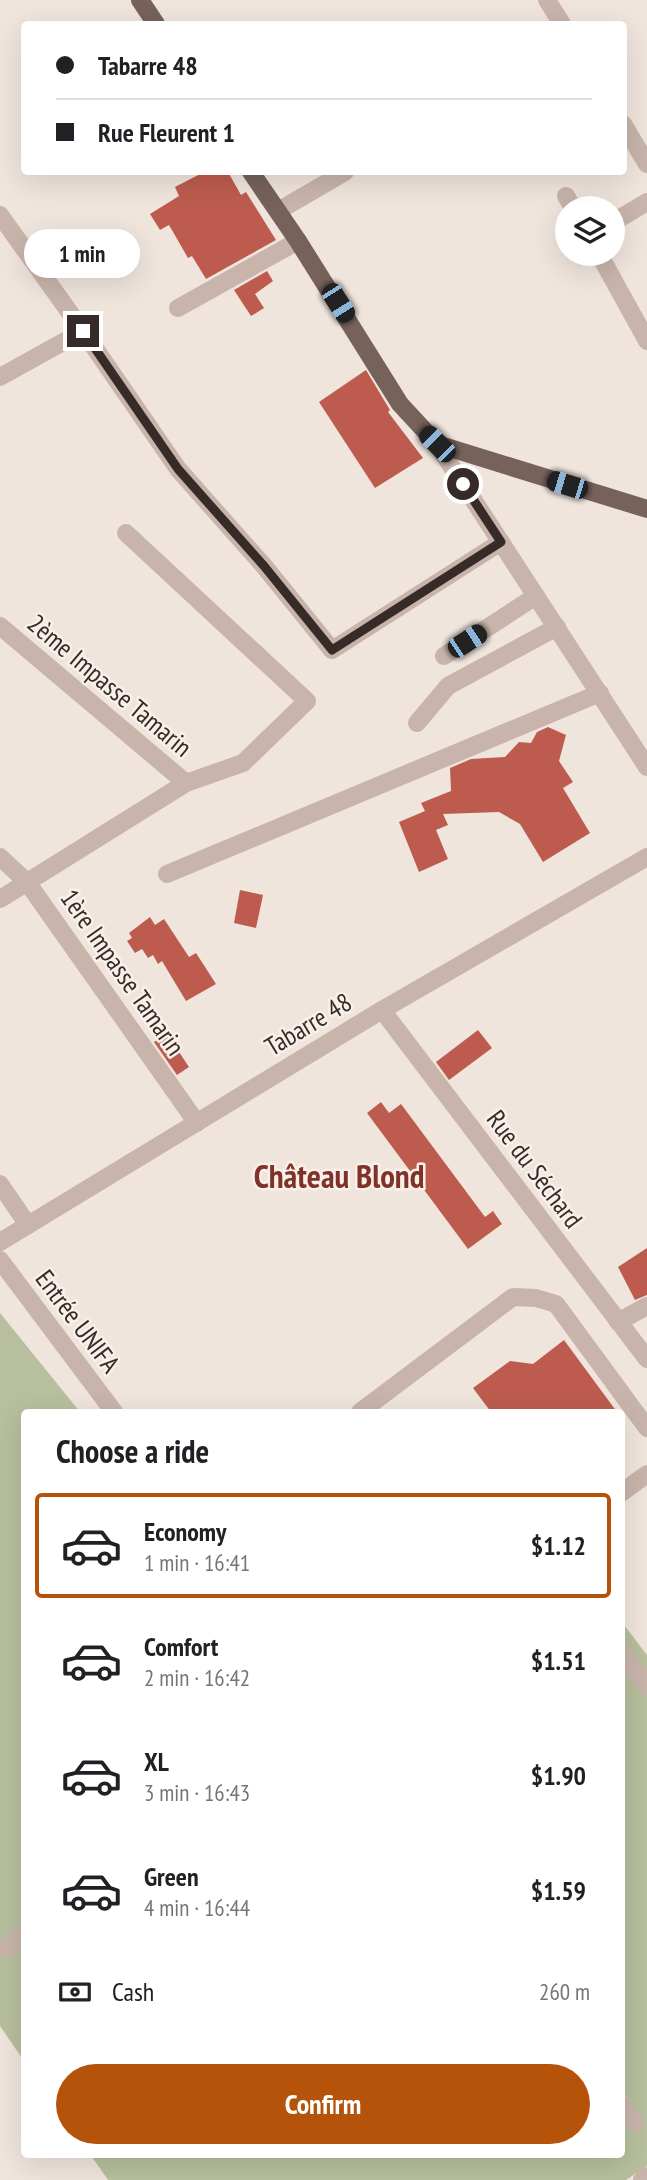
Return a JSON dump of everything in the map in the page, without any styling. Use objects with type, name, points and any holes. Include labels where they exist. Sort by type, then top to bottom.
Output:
[{"type":"main road","points":[[140,0],[154,21]]},
{"type":"main road","points":[[253,175],[298,241],[400,404],[437,444],[646,511]]},
{"type":"street","points":[[547,0],[560,21]]},
{"type":"street","points":[[627,131],[647,164]]},
{"type":"street","points":[[278,211],[340,175]]},
{"type":"street","points":[[625,215],[647,202]]},
{"type":"street","points":[[0,215],[178,469],[264,566],[332,650],[501,542]]},
{"type":"street","points":[[178,308],[298,241]]},
{"type":"street","points":[[606,266],[647,341]]},
{"type":"street","points":[[0,377],[83,331]]},
{"type":"street","points":[[437,444],[647,766]]},
{"type":"street","points":[[0,899],[186,783],[243,763],[307,701],[126,533]]},
{"type":"street","points":[[444,656],[536,596]]},
{"type":"street","name":"2ème Impasse Tamarin","points":[[0,626],[186,783]]},
{"type":"street","points":[[416,723],[454,682],[557,628]]},
{"type":"street","points":[[167,874],[600,693]]},
{"type":"street","name":"1ère Impasse Tamarin","points":[[0,857],[27,882],[197,1122]]},
{"type":"street","name":"Tabarre 48","points":[[0,1242],[382,1010],[647,857]]},
{"type":"street","name":"Rue du Séchard","points":[[382,1010],[647,1359]]},
{"type":"street","points":[[0,1184],[28,1225]]},
{"type":"street","name":"Entrée UNIFA","points":[[0,1260],[112,1409]]},
{"type":"street","points":[[364,1409],[513,1297],[525,1297],[556,1304],[647,1428]]},
{"type":"street","points":[[618,1322],[647,1307]]},
{"type":"street","points":[[625,1490],[647,1474]]},
{"type":"street","points":[[625,1657],[647,1686]]},
{"type":"street","points":[[6,1948],[21,1936]]},
{"type":"street","points":[[625,2110],[635,2123]]},
{"type":"street","points":[[642,2180],[647,2176]]},
{"type":"green space","points":[[0,1313],[78,1409],[21,1409],[21,1927],[0,1943]]},
{"type":"green space","points":[[625,1626],[647,1655],[647,2166],[626,2180],[108,2180],[93,2158],[625,2158],[625,2119],[633,2130],[644,2122],[625,2096]]},
{"type":"green space","points":[[21,1941],[21,2057],[0,2026],[0,1948]]},
{"type":"building","points":[[198,175],[230,175],[241,195],[246,192],[276,240],[206,279],[192,256],[188,258],[169,225],[160,230],[150,214],[179,196],[175,187]]},
{"type":"building","points":[[267,271],[273,281],[255,294],[264,308],[251,316],[234,290]]},
{"type":"building","points":[[366,370],[390,410],[388,412],[423,458],[375,488],[319,402]]},
{"type":"building","points":[[548,727],[566,735],[559,761],[573,782],[563,788],[590,833],[543,862],[520,824],[499,812],[443,814],[448,825],[436,830],[448,859],[419,872],[399,822],[425,811],[421,803],[451,791],[450,768],[471,759],[505,757],[519,742],[531,743],[537,732]]},
{"type":"building","points":[[240,890],[263,895],[256,928],[234,923]]},
{"type":"building","points":[[150,917],[155,925],[164,919],[189,957],[196,953],[216,984],[186,1001],[162,961],[158,964],[153,955],[148,958],[142,949],[135,953],[127,941],[132,938],[129,933]]},
{"type":"building","points":[[478,1030],[492,1048],[449,1080],[436,1062]]},
{"type":"building","points":[[167,1034],[189,1067],[177,1075],[154,1042]]},
{"type":"building","points":[[381,1102],[389,1113],[401,1104],[485,1217],[493,1211],[502,1224],[468,1249],[367,1113]]},
{"type":"building","points":[[647,1248],[647,1295],[635,1300],[618,1267]]},
{"type":"building","points":[[564,1340],[615,1409],[489,1409],[473,1388],[510,1361],[533,1364]]},
{"type":"district","name":"Château Blond","points":[[339,1175]]},
{"type":"route","points":[[83,331],[178,469],[264,566],[332,650],[501,542],[463,484]]}]
